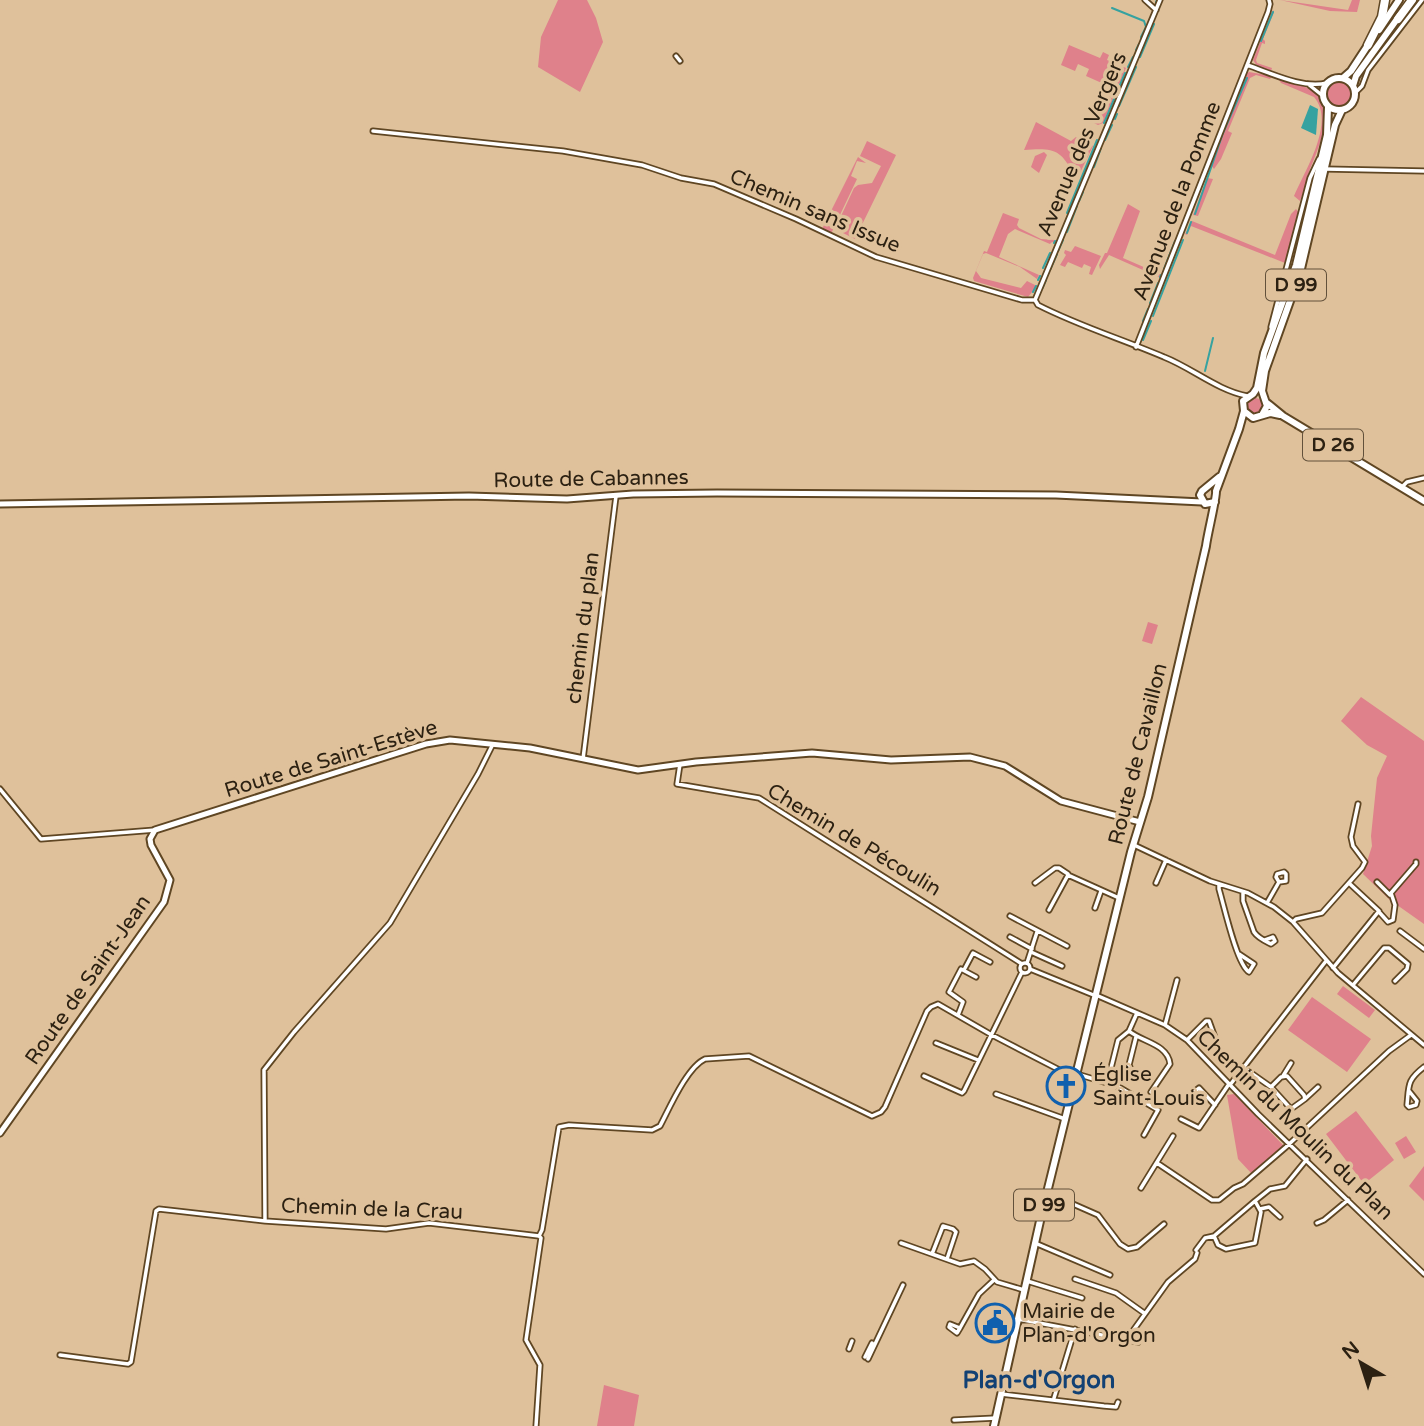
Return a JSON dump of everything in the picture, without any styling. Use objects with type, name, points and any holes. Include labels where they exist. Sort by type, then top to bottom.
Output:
[{"type":"highway","points":[[1368,46],[1382,17],[1385,0]]},
{"type":"highway","points":[[1398,19],[1411,0]]},
{"type":"main road","points":[[1398,19],[1356,76],[1352,105],[1342,110],[1328,107],[1323,96],[1327,83],[1335,78],[1343,78],[1351,71],[1399,0]]},
{"type":"main road","points":[[1343,78],[1354,89]]},
{"type":"main road","name":"D 99","points":[[1250,395],[1256,388],[1264,353],[1296,265],[1323,151],[1329,120],[1328,107]]},
{"type":"main road","name":"D 99","points":[[1265,400],[1263,379],[1268,360],[1300,273],[1336,120],[1342,110]]},
{"type":"main road","points":[[1222,473],[1200,493],[1204,503],[1215,502],[1216,491],[1239,429],[1243,408],[1250,395],[1265,400],[1262,415],[1250,417],[1239,429]]},
{"type":"main road","name":"D 26","points":[[1265,400],[1283,416],[1424,500]]},
{"type":"main road","points":[[1243,408],[1250,417]]},
{"type":"main road","name":"D 26","points":[[1262,415],[1270,413],[1283,416]]},
{"type":"main road","points":[[1208,487],[1216,491]]},
{"type":"main road","name":"Route de Cavaillon","points":[[995,1422],[1035,1242],[1096,1006],[1096,995],[1192,609],[1209,519],[1215,502]]},
{"type":"main road","name":"Route de Cavaillon","points":[[1204,503],[1209,519]]},
{"type":"street","points":[[1145,0],[1156,9]]},
{"type":"street","name":"Avenue des Vergers","points":[[1035,300],[1160,0]]},
{"type":"street","name":"Avenue de la Pomme","points":[[1136,347],[1268,12],[1269,0]]},
{"type":"street","points":[[1354,89],[1362,86],[1368,70],[1422,0]]},
{"type":"street","points":[[676,56],[680,61]]},
{"type":"street","points":[[1247,65],[1306,83],[1327,83]]},
{"type":"street","points":[[1306,83],[1323,96]]},
{"type":"street","name":"Chemin sans Issue","points":[[373,131],[563,151],[642,165],[681,178],[714,184],[876,257],[1022,300],[1035,300]]},
{"type":"street","points":[[1325,169],[1424,171]]},
{"type":"street","points":[[1035,300],[1038,305],[1073,323],[1175,362],[1232,392],[1250,395]]},
{"type":"street","points":[[1232,392],[1243,408]]},
{"type":"street","points":[[1402,487],[1407,482],[1424,478]]},
{"type":"street","name":"Route de Cabannes","points":[[0,504],[442,496],[559,499],[717,493],[1056,495],[1204,503]]},
{"type":"street","name":"Route de Cabannes","points":[[1182,502],[1200,493]]},
{"type":"street","name":"chemin du plan","points":[[583,759],[616,498]]},
{"type":"street","name":"Route de Saint-Estève","points":[[155,830],[426,744],[450,740],[530,748],[638,770],[812,753],[891,760],[970,757],[1005,766],[1061,801],[1140,822]]},
{"type":"street","name":"Chemin de la Crau","points":[[493,744],[390,923],[264,1070],[265,1221],[386,1229],[429,1223],[539,1236]]},
{"type":"street","name":"Chemin de Pécoulin","points":[[680,764],[677,783],[759,798],[766,805],[890,879],[1022,964]]},
{"type":"street","points":[[0,789],[41,839],[155,830]]},
{"type":"street","points":[[1293,922],[1322,913],[1350,884],[1365,862],[1353,846],[1351,837],[1358,804]]},
{"type":"street","name":"Route de Saint-Jean","points":[[0,1133],[164,902],[170,880],[150,839],[155,830]]},
{"type":"street","points":[[1132,844],[1220,885],[1267,903],[1293,922],[1333,968],[1424,1045]]},
{"type":"street","points":[[1156,883],[1166,860]]},
{"type":"street","points":[[1391,897],[1416,862]]},
{"type":"street","points":[[1035,883],[1055,868],[1059,868],[1068,875],[1119,898]]},
{"type":"street","points":[[1049,910],[1068,875]]},
{"type":"street","points":[[1267,903],[1279,882]]},
{"type":"street","points":[[1350,884],[1388,922],[1392,921],[1395,910],[1391,897],[1377,882]]},
{"type":"street","points":[[1220,885],[1239,954],[1243,966],[1249,972],[1254,964],[1239,954]]},
{"type":"street","points":[[1095,908],[1101,891]]},
{"type":"street","points":[[1243,892],[1243,901],[1254,932],[1265,940]]},
{"type":"street","points":[[1333,968],[1379,911]]},
{"type":"street","points":[[1010,916],[1068,946]]},
{"type":"street","points":[[1400,931],[1424,949]]},
{"type":"street","points":[[1022,972],[1027,972],[1038,932]]},
{"type":"street","points":[[1010,937],[1062,966]]},
{"type":"street","points":[[1353,985],[1384,948],[1389,948],[1404,960],[1408,967],[1395,981]]},
{"type":"street","points":[[958,1015],[964,1004],[949,992],[949,988],[961,969],[964,970],[973,953],[990,962]]},
{"type":"street","points":[[1181,1119],[1199,1129],[1229,1084],[1326,961]]},
{"type":"street","points":[[924,1076],[962,1093],[1022,972],[1022,964],[1096,995]]},
{"type":"street","points":[[964,970],[976,977]]},
{"type":"street","points":[[1166,1025],[1177,980]]},
{"type":"street","name":"Chemin du Moulin du Plan","points":[[1096,995],[1166,1025],[1187,1040],[1424,1274]]},
{"type":"street","points":[[536,1426],[540,1365],[526,1340],[541,1238],[539,1236],[559,1127],[569,1125],[652,1130],[660,1126],[690,1073],[700,1061],[741,1056],[750,1056],[865,1114],[876,1115],[885,1107],[931,1007],[938,1004],[990,1034],[1077,1076],[1117,1086],[1158,1110],[1144,1135]]},
{"type":"street","points":[[1109,1076],[1118,1040],[1129,1031],[1137,1013]]},
{"type":"street","points":[[1187,1040],[1206,1020],[1209,1021],[1218,1046]]},
{"type":"street","points":[[1129,1031],[1164,1051],[1170,1059],[1170,1064],[1151,1092]]},
{"type":"street","points":[[1157,1163],[1216,1201],[1242,1184],[1389,1051],[1411,1035]]},
{"type":"street","points":[[1133,1074],[1129,1065],[1136,1037]]},
{"type":"street","points":[[936,1044],[978,1060]]},
{"type":"street","points":[[1271,1087],[1283,1076],[1291,1063]]},
{"type":"street","points":[[1409,1091],[1410,1079],[1424,1067]]},
{"type":"street","points":[[1244,1068],[1271,1087],[1292,1109],[1318,1087]]},
{"type":"street","points":[[1283,1076],[1288,1077],[1305,1099]]},
{"type":"street","points":[[1194,1092],[1199,1088],[1215,1105]]},
{"type":"street","points":[[996,1094],[1065,1119]]},
{"type":"street","points":[[1141,1188],[1173,1136]]},
{"type":"street","points":[[1127,1339],[1168,1282],[1195,1259],[1196,1251],[1206,1237],[1214,1236],[1270,1189],[1284,1186],[1307,1159]]},
{"type":"street","points":[[1047,1193],[1098,1215],[1120,1244],[1128,1249],[1137,1247],[1164,1224]]},
{"type":"street","points":[[1317,1223],[1348,1199]]},
{"type":"street","points":[[1214,1236],[1216,1242],[1224,1248],[1254,1245],[1257,1240],[1260,1209],[1255,1201]]},
{"type":"street","points":[[1260,1209],[1269,1207],[1280,1217]]},
{"type":"street","points":[[60,1355],[131,1362],[156,1211],[159,1209],[265,1221]]},
{"type":"street","points":[[932,1254],[943,1227],[953,1229],[956,1232],[947,1259]]},
{"type":"street","points":[[1035,1242],[1110,1275]]},
{"type":"street","points":[[901,1243],[960,1264],[974,1261],[994,1280],[1024,1290]]},
{"type":"street","points":[[1075,1279],[1122,1296],[1144,1313]]},
{"type":"street","points":[[960,1328],[979,1294],[994,1280]]},
{"type":"street","points":[[1026,1280],[1082,1298]]},
{"type":"street","points":[[881,1325],[867,1358],[902,1285]]},
{"type":"street","points":[[1018,1319],[1138,1342]]},
{"type":"street","points":[[1054,1398],[1075,1329]]},
{"type":"street","points":[[849,1349],[852,1341]]},
{"type":"street","points":[[1001,1394],[1116,1407],[1118,1402]]},
{"type":"street","points":[[954,1420],[995,1422]]},
{"type":"shaded area","points":[[558,0],[587,0],[603,42],[580,92],[538,67],[541,37]]},
{"type":"shaded area","points":[[1280,0],[1348,10],[1352,0],[1360,0],[1357,12],[1330,11]]},
{"type":"shaded area","points":[[1273,10],[1263,39],[1265,44],[1262,43],[1256,60],[1257,63],[1272,68],[1271,71],[1257,66],[1253,60]]},
{"type":"shaded area","points":[[1069,45],[1100,58],[1103,52],[1109,55],[1107,60],[1126,68],[1103,123],[1098,125],[1092,122],[1091,116],[1104,84],[1086,76],[1089,69],[1078,64],[1075,71],[1061,65]]},
{"type":"shaded area","points":[[1249,72],[1272,76],[1270,79],[1256,75],[1250,78],[1228,131],[1232,133],[1214,169],[1211,165],[1220,135]]},
{"type":"shaded area","points":[[1279,80],[1299,84],[1313,91],[1321,100],[1324,111],[1321,138],[1300,201],[1294,196],[1316,146],[1322,119],[1320,107],[1314,97]]},
{"type":"shaded area","points":[[1339,81],[1348,85],[1352,94],[1348,103],[1339,107],[1330,103],[1326,94],[1330,85]]},
{"type":"shaded area","points":[[1036,122],[1071,141],[1076,137],[1093,146],[1078,177],[1073,175],[1064,159],[1054,152],[1042,149],[1024,150]]},
{"type":"shaded area","points":[[867,141],[896,155],[855,239],[835,229],[854,188],[872,183],[881,166],[860,156]]},
{"type":"shaded area","points":[[1044,152],[1047,155],[1039,173],[1031,167],[1035,156]]},
{"type":"shaded area","points":[[858,157],[866,163],[857,161],[851,176],[857,179],[830,236],[821,231]]},
{"type":"shaded area","points":[[1207,178],[1213,179],[1198,216],[1193,215]]},
{"type":"shaded area","points":[[1128,204],[1140,211],[1123,258],[1162,275],[1161,278],[1109,255],[1100,269],[1099,265]]},
{"type":"shaded area","points":[[1296,209],[1299,213],[1285,263],[1191,226],[1187,235],[1185,234],[1192,221],[1275,255],[1291,214]]},
{"type":"shaded area","points":[[1003,213],[1019,219],[1019,228],[1041,239],[1054,240],[1055,243],[1050,244],[1015,229],[1008,234],[999,257],[1039,275],[1037,279],[1020,267],[986,253],[983,254],[976,271],[981,278],[1021,288],[1027,281],[1037,286],[1028,297],[974,281],[973,278],[984,251],[987,252]]},
{"type":"shaded area","points":[[1075,246],[1101,256],[1092,275],[1089,274],[1091,267],[1084,264],[1082,268],[1068,262],[1065,267],[1060,265],[1066,255],[1065,250],[1071,252]]},
{"type":"shaded area","points":[[1252,398],[1258,398],[1263,406],[1261,412],[1252,414],[1247,409],[1247,403]]},
{"type":"shaded area","points":[[1148,622],[1158,625],[1152,644],[1142,641]]},
{"type":"shaded area","points":[[1361,697],[1424,741],[1424,924],[1390,900],[1363,874],[1372,846],[1377,778],[1387,756],[1367,745],[1341,721]]},
{"type":"shaded area","points":[[1343,986],[1375,1010],[1369,1018],[1337,994]]},
{"type":"shaded area","points":[[1312,997],[1371,1039],[1347,1072],[1288,1030]]},
{"type":"shaded area","points":[[1234,1094],[1284,1146],[1252,1174],[1238,1159],[1227,1095]]},
{"type":"shaded area","points":[[1356,1111],[1394,1160],[1364,1184],[1326,1134]]},
{"type":"shaded area","points":[[1406,1136],[1416,1152],[1404,1159],[1395,1143]]},
{"type":"shaded area","points":[[1424,1166],[1424,1201],[1409,1186]]},
{"type":"shaded area","points":[[604,1385],[639,1395],[634,1426],[597,1426]]},
{"type":"water","points":[[1310,105],[1318,109],[1316,135],[1301,128]]},
{"type":"waterway","points":[[1112,8],[1144,21],[1146,27],[1141,37]]},
{"type":"waterway","points":[[1261,41],[1273,12]]},
{"type":"waterway","points":[[1140,57],[1154,24]]},
{"type":"waterway","points":[[1136,50],[1139,44]]},
{"type":"waterway","points":[[1128,67],[1133,57]]},
{"type":"waterway","points":[[1119,106],[1136,67]]},
{"type":"waterway","points":[[1104,123],[1125,73]]},
{"type":"waterway","points":[[1195,214],[1223,133],[1247,78]]},
{"type":"waterway","points":[[1115,119],[1117,114]]},
{"type":"waterway","points":[[1105,140],[1112,125]]},
{"type":"waterway","points":[[1067,213],[1097,140]]},
{"type":"waterway","points":[[1094,167],[1101,148]]},
{"type":"waterway","points":[[1079,201],[1083,192]]},
{"type":"waterway","points":[[1067,232],[1077,206]]},
{"type":"waterway","points":[[1187,233],[1191,222]]},
{"type":"waterway","points":[[1058,251],[1063,240]]},
{"type":"waterway","points":[[1153,316],[1183,240]]},
{"type":"waterway","points":[[1164,269],[1175,241]]},
{"type":"waterway","points":[[1043,268],[1050,253]]},
{"type":"waterway","points":[[1050,270],[1057,254]]},
{"type":"waterway","points":[[1038,280],[1040,276]]},
{"type":"waterway","points":[[1042,289],[1046,280]]},
{"type":"waterway","points":[[1150,303],[1158,283]]},
{"type":"waterway","points":[[1033,292],[1036,286]]},
{"type":"waterway","points":[[1143,321],[1148,309]]},
{"type":"waterway","points":[[1143,340],[1151,321]]},
{"type":"waterway","points":[[1205,371],[1213,338]]},
{"type":"place","name":"Église Saint-Louis","points":[[1066,1086]]},
{"type":"place","name":"Mairie de Plan-d'Orgon","points":[[995,1323]]},
{"type":"district","name":"Plan-d'Orgon","points":[[1039,1380]]}]
